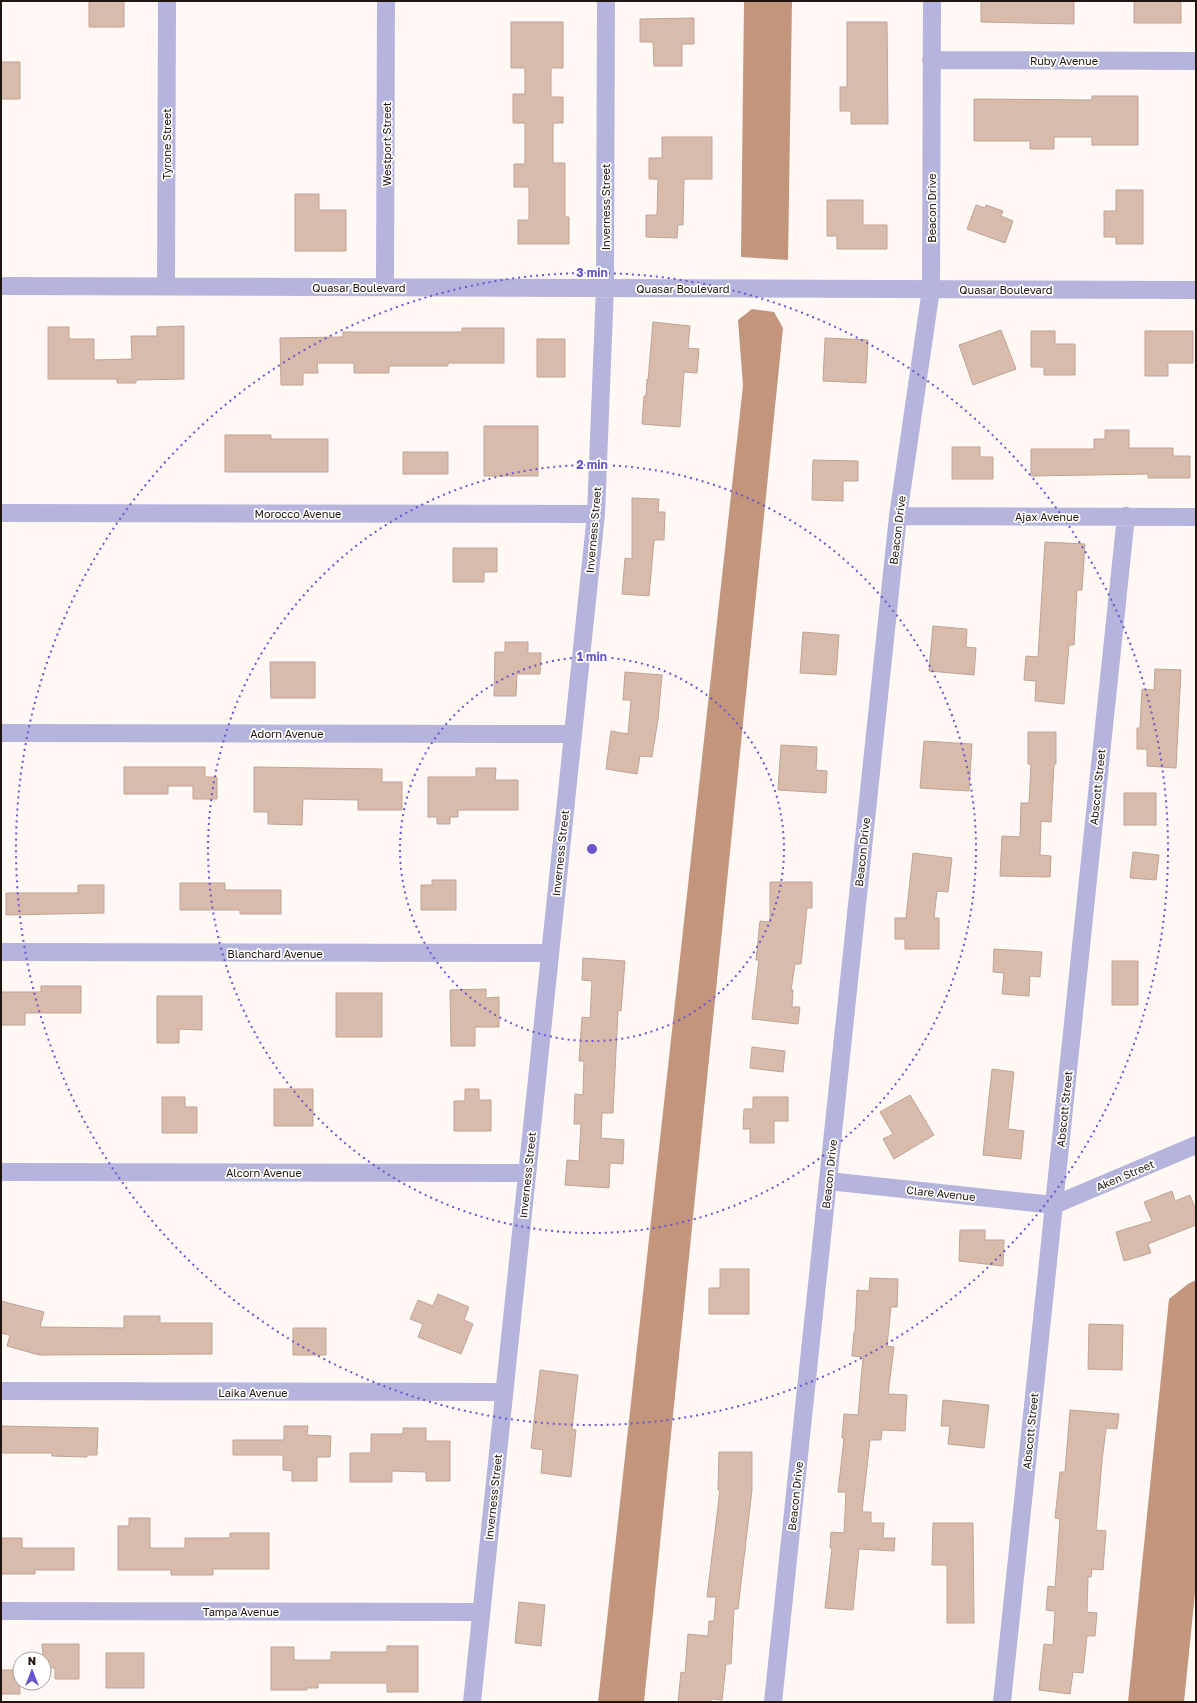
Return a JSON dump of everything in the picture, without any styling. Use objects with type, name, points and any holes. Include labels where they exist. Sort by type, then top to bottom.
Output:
[{"type":"street","name":"Tyrone Street","points":[[166,286],[167,1]]},
{"type":"street","name":"Westport Street","points":[[385,287],[386,1]]},
{"type":"street","name":"Inverness Street","points":[[472,1702],[596,514],[605,287],[606,1]]},
{"type":"street","name":"Beacon Drive","points":[[774,1702],[898,516],[931,289],[932,1]]},
{"type":"street","name":"Ruby Avenue","points":[[931,60],[1196,61]]},
{"type":"street","name":"Quasar Boulevard","points":[[1,286],[1196,290]]},
{"type":"street","name":"Morocco Avenue","points":[[1,513],[596,514]]},
{"type":"street","name":"Ajax Avenue","points":[[898,516],[1196,517]]},
{"type":"street","name":"Abscott Street","points":[[1002,1702],[1126,516]]},
{"type":"street","name":"Adorn Avenue","points":[[1,732],[573,734]]},
{"type":"street","name":"Blanchard Avenue","points":[[1,952],[550,953]]},
{"type":"street","name":"Aken Street","points":[[1054,1204],[1196,1145]]},
{"type":"street","name":"Alcorn Avenue","points":[[1,1172],[527,1173]]},
{"type":"street","name":"Clare Avenue","points":[[828,1181],[1054,1204]]},
{"type":"street","name":"Laika Avenue","points":[[1,1391],[504,1392]]},
{"type":"street","name":"Tampa Avenue","points":[[1,1610],[481,1612]]},
{"type":"shaded area","points":[[744,1],[792,1],[788,260],[741,257]]},
{"type":"shaded area","points":[[752,309],[774,312],[783,328],[644,1702],[598,1702],[743,386],[738,320]]},
{"type":"shaded area","points":[[1196,1280],[1196,1583],[1184,1702],[1128,1702],[1169,1299],[1188,1284]]},
{"type":"building","points":[[89,1],[124,1],[124,27],[89,27]]},
{"type":"building","points":[[981,1],[1074,1],[1074,24],[981,22]]},
{"type":"building","points":[[1134,1],[1181,1],[1181,23],[1134,23]]},
{"type":"building","points":[[694,18],[694,44],[682,44],[682,66],[654,66],[653,42],[640,42],[640,19]]},
{"type":"building","points":[[511,22],[563,22],[563,68],[551,68],[551,97],[563,97],[563,123],[553,123],[553,163],[565,163],[565,217],[569,217],[569,244],[518,244],[518,220],[529,220],[529,187],[514,187],[514,164],[525,164],[525,123],[513,123],[513,94],[525,94],[525,68],[511,68]]},
{"type":"building","points":[[847,22],[887,22],[888,124],[851,124],[851,111],[840,111],[840,87],[847,87]]},
{"type":"building","points":[[1,62],[20,62],[20,99],[1,99]]},
{"type":"building","points":[[1092,96],[1138,96],[1138,145],[1092,145],[1092,137],[1054,137],[1054,149],[1030,149],[1030,141],[974,141],[974,99],[1092,100]]},
{"type":"building","points":[[662,137],[712,137],[712,179],[684,179],[683,225],[678,225],[677,238],[646,237],[646,215],[657,215],[658,179],[649,179],[649,158],[662,158]]},
{"type":"building","points":[[1116,190],[1143,190],[1143,244],[1116,244],[1116,237],[1104,237],[1104,211],[1116,211]]},
{"type":"building","points":[[295,194],[319,194],[319,210],[346,210],[346,251],[295,251]]},
{"type":"building","points":[[827,200],[863,200],[863,225],[887,225],[887,249],[837,249],[837,236],[827,236]]},
{"type":"building","points":[[976,205],[985,208],[986,205],[1003,211],[1001,216],[1013,221],[1005,243],[967,229]]},
{"type":"building","points":[[653,322],[690,326],[688,348],[699,349],[697,373],[684,372],[680,427],[642,424],[644,396],[646,396],[647,379],[648,380]]},
{"type":"building","points":[[184,326],[184,379],[136,380],[136,383],[117,383],[117,379],[48,379],[48,327],[69,327],[69,339],[94,339],[94,360],[132,359],[131,336],[157,336],[157,327]]},
{"type":"building","points":[[462,328],[504,328],[504,363],[448,363],[448,366],[389,366],[389,373],[354,373],[354,363],[317,363],[318,373],[303,373],[303,385],[281,385],[280,338],[343,337],[343,332],[462,332]]},
{"type":"building","points":[[1001,330],[1016,369],[973,385],[959,345]]},
{"type":"building","points":[[1031,331],[1055,331],[1055,344],[1075,344],[1075,375],[1044,375],[1044,367],[1031,367]]},
{"type":"building","points":[[1145,331],[1193,331],[1193,363],[1168,363],[1168,376],[1145,376]]},
{"type":"building","points":[[825,338],[868,340],[866,383],[823,381]]},
{"type":"building","points":[[537,339],[565,339],[565,377],[537,377]]},
{"type":"building","points":[[484,426],[538,426],[538,476],[484,476]]},
{"type":"building","points":[[1105,430],[1129,430],[1129,448],[1173,448],[1173,456],[1190,456],[1190,478],[1148,478],[1148,474],[1031,476],[1031,449],[1094,449],[1094,439],[1105,439]]},
{"type":"building","points":[[225,435],[271,435],[271,439],[328,439],[328,472],[225,472]]},
{"type":"building","points":[[952,447],[980,447],[980,457],[993,457],[993,479],[952,479]]},
{"type":"building","points":[[403,452],[448,452],[448,474],[403,474]]},
{"type":"building","points":[[813,460],[858,461],[858,481],[843,481],[843,501],[812,500]]},
{"type":"building","points":[[632,498],[659,499],[658,512],[665,512],[664,540],[654,540],[649,596],[622,594],[625,558],[632,559]]},
{"type":"building","points":[[1045,542],[1085,544],[1082,590],[1077,590],[1074,645],[1069,645],[1064,704],[1035,701],[1036,681],[1024,680],[1026,656],[1038,657]]},
{"type":"building","points":[[453,548],[497,548],[497,572],[484,572],[484,582],[453,582]]},
{"type":"building","points":[[933,626],[967,629],[966,647],[976,648],[974,675],[929,671]]},
{"type":"building","points":[[803,632],[839,635],[836,675],[800,673]]},
{"type":"building","points":[[505,642],[528,642],[528,653],[541,653],[540,674],[517,674],[516,696],[494,696],[495,652],[505,652]]},
{"type":"building","points":[[270,662],[315,662],[315,698],[271,698]]},
{"type":"building","points":[[1155,669],[1181,670],[1176,768],[1147,766],[1147,749],[1137,749],[1137,728],[1140,728],[1142,689],[1154,690]]},
{"type":"building","points":[[625,672],[662,675],[658,719],[652,757],[640,756],[637,774],[606,769],[611,731],[628,734],[631,700],[623,700]]},
{"type":"building","points":[[1028,732],[1056,732],[1056,764],[1054,764],[1051,822],[1041,821],[1040,855],[1051,856],[1050,877],[1000,876],[1002,836],[1020,837],[1021,803],[1029,803],[1031,764],[1028,764]]},
{"type":"building","points":[[924,741],[972,744],[969,791],[920,788]]},
{"type":"building","points":[[781,745],[817,747],[816,770],[827,771],[826,793],[778,790]]},
{"type":"building","points":[[124,767],[205,767],[205,777],[217,777],[217,799],[193,799],[193,786],[168,786],[168,794],[124,794]]},
{"type":"building","points":[[254,767],[382,769],[382,782],[402,782],[402,810],[358,810],[358,800],[303,799],[302,825],[268,824],[268,812],[254,812]]},
{"type":"building","points":[[476,768],[496,768],[495,780],[518,780],[518,810],[458,810],[458,817],[450,817],[450,824],[437,824],[437,817],[428,817],[428,777],[476,777]]},
{"type":"building","points":[[1124,793],[1156,793],[1156,825],[1124,825]]},
{"type":"building","points":[[1133,852],[1159,855],[1156,880],[1130,878]]},
{"type":"building","points":[[913,853],[952,858],[948,892],[937,891],[934,918],[939,918],[939,949],[905,949],[905,939],[895,939],[895,918],[906,918]]},
{"type":"building","points":[[432,880],[456,880],[456,910],[421,910],[421,885],[432,885]]},
{"type":"building","points":[[770,882],[812,882],[812,908],[807,908],[801,964],[795,964],[791,990],[793,990],[792,1007],[800,1007],[798,1024],[752,1019],[759,960],[756,960],[760,921],[770,922]]},
{"type":"building","points":[[180,883],[225,883],[225,890],[281,890],[281,914],[240,914],[240,910],[180,910]]},
{"type":"building","points":[[78,885],[104,885],[104,913],[6,915],[6,893],[78,893]]},
{"type":"building","points":[[994,949],[1042,952],[1040,977],[1030,976],[1029,996],[1002,994],[1004,973],[993,972]]},
{"type":"building","points":[[583,958],[625,961],[621,1011],[618,1010],[613,1113],[602,1113],[601,1138],[624,1140],[623,1164],[610,1163],[609,1188],[565,1185],[567,1160],[579,1161],[581,1124],[574,1124],[575,1094],[583,1095],[584,1061],[579,1061],[582,1017],[590,1018],[592,981],[582,980]]},
{"type":"building","points":[[1112,961],[1138,961],[1138,1005],[1112,1005]]},
{"type":"building","points":[[41,986],[81,986],[81,1013],[25,1013],[25,1025],[1,1025],[1,992],[41,992]]},
{"type":"building","points":[[486,989],[486,998],[499,997],[499,1027],[475,1027],[475,1046],[451,1046],[450,990]]},
{"type":"building","points":[[336,993],[382,993],[382,1037],[336,1037]]},
{"type":"building","points":[[157,996],[202,996],[202,1030],[179,1029],[179,1043],[157,1043]]},
{"type":"building","points":[[752,1047],[785,1051],[783,1072],[750,1068]]},
{"type":"building","points":[[992,1069],[1014,1072],[1008,1129],[1024,1131],[1021,1159],[983,1155]]},
{"type":"building","points":[[274,1089],[313,1089],[313,1126],[274,1126]]},
{"type":"building","points":[[465,1089],[479,1089],[479,1100],[491,1100],[491,1131],[454,1131],[454,1101],[465,1101]]},
{"type":"building","points":[[910,1095],[934,1135],[894,1159],[883,1139],[893,1134],[880,1112]]},
{"type":"building","points":[[162,1097],[185,1097],[185,1107],[197,1107],[197,1133],[162,1133]]},
{"type":"building","points":[[753,1097],[788,1097],[788,1121],[774,1121],[774,1143],[750,1143],[750,1129],[743,1129],[744,1109],[753,1109]]},
{"type":"building","points":[[1172,1191],[1175,1201],[1190,1195],[1196,1210],[1196,1225],[1148,1244],[1151,1253],[1124,1261],[1116,1232],[1152,1221],[1144,1202]]},
{"type":"building","points":[[960,1230],[985,1230],[985,1240],[1004,1240],[1003,1266],[959,1261]]},
{"type":"building","points":[[720,1269],[749,1269],[749,1314],[709,1314],[709,1288],[720,1288]]},
{"type":"building","points":[[870,1278],[898,1279],[897,1307],[891,1307],[887,1346],[894,1347],[888,1394],[907,1395],[905,1431],[882,1430],[881,1440],[870,1440],[862,1512],[871,1512],[871,1523],[884,1523],[883,1538],[895,1538],[894,1551],[859,1549],[853,1610],[825,1608],[832,1548],[830,1548],[831,1532],[844,1533],[846,1492],[838,1492],[844,1438],[842,1438],[844,1414],[858,1415],[863,1357],[852,1356],[857,1290],[869,1291]]},
{"type":"building","points":[[438,1294],[469,1307],[464,1320],[473,1324],[461,1354],[418,1337],[423,1324],[410,1319],[418,1300],[433,1306]]},
{"type":"building","points":[[1,1301],[44,1312],[40,1327],[124,1328],[124,1316],[160,1316],[160,1323],[212,1323],[212,1354],[39,1355],[7,1346],[10,1335],[1,1333]]},
{"type":"building","points":[[1089,1324],[1123,1325],[1122,1370],[1088,1369]]},
{"type":"building","points":[[293,1328],[326,1328],[326,1355],[293,1355]]},
{"type":"building","points":[[540,1370],[578,1375],[572,1429],[576,1430],[571,1477],[541,1473],[543,1450],[531,1448]]},
{"type":"building","points":[[943,1400],[989,1405],[984,1448],[948,1444],[950,1426],[941,1426]]},
{"type":"building","points":[[1070,1410],[1119,1414],[1117,1429],[1106,1428],[1102,1461],[1096,1530],[1106,1531],[1103,1570],[1092,1569],[1091,1577],[1088,1577],[1087,1612],[1097,1613],[1095,1636],[1087,1636],[1083,1673],[1073,1672],[1070,1694],[1039,1690],[1044,1644],[1053,1645],[1055,1611],[1046,1610],[1048,1586],[1055,1587],[1060,1519],[1055,1518],[1060,1472],[1065,1472]]},
{"type":"building","points":[[1,1426],[98,1428],[97,1455],[87,1455],[87,1457],[52,1456],[52,1453],[1,1453]]},
{"type":"building","points":[[284,1426],[308,1426],[307,1435],[331,1436],[330,1457],[317,1457],[317,1481],[292,1481],[292,1471],[283,1470],[283,1455],[233,1455],[233,1440],[284,1440]]},
{"type":"building","points":[[403,1428],[426,1428],[426,1441],[450,1441],[450,1481],[426,1481],[426,1472],[392,1471],[392,1482],[350,1482],[350,1453],[371,1453],[371,1434],[403,1434]]},
{"type":"building","points":[[719,1452],[752,1452],[752,1490],[738,1609],[734,1609],[731,1664],[726,1664],[722,1700],[711,1699],[711,1702],[678,1702],[681,1672],[685,1673],[688,1634],[708,1636],[709,1621],[714,1621],[716,1597],[707,1597],[720,1490],[718,1490]]},
{"type":"building","points":[[129,1518],[150,1518],[150,1548],[185,1548],[185,1538],[230,1538],[230,1533],[269,1533],[269,1569],[213,1569],[213,1575],[171,1575],[171,1570],[118,1570],[118,1526],[129,1526]]},
{"type":"building","points":[[933,1523],[973,1523],[974,1623],[947,1623],[947,1565],[932,1565]]},
{"type":"building","points":[[2,1538],[22,1538],[22,1548],[74,1548],[74,1570],[35,1570],[35,1574],[1,1574]]},
{"type":"building","points":[[519,1602],[545,1605],[541,1646],[515,1643]]},
{"type":"building","points":[[42,1644],[79,1644],[79,1679],[55,1679],[55,1668],[52,1668],[52,1651],[43,1651]]},
{"type":"building","points":[[387,1646],[418,1646],[418,1692],[387,1692],[387,1683],[318,1683],[318,1688],[307,1688],[307,1690],[271,1690],[271,1647],[294,1647],[294,1660],[331,1660],[331,1652],[387,1652]]},
{"type":"building","points":[[106,1653],[144,1653],[144,1688],[106,1688]]},
{"type":"building","points":[[1,1670],[12,1670],[12,1691],[20,1691],[20,1694],[1,1694]]}]
